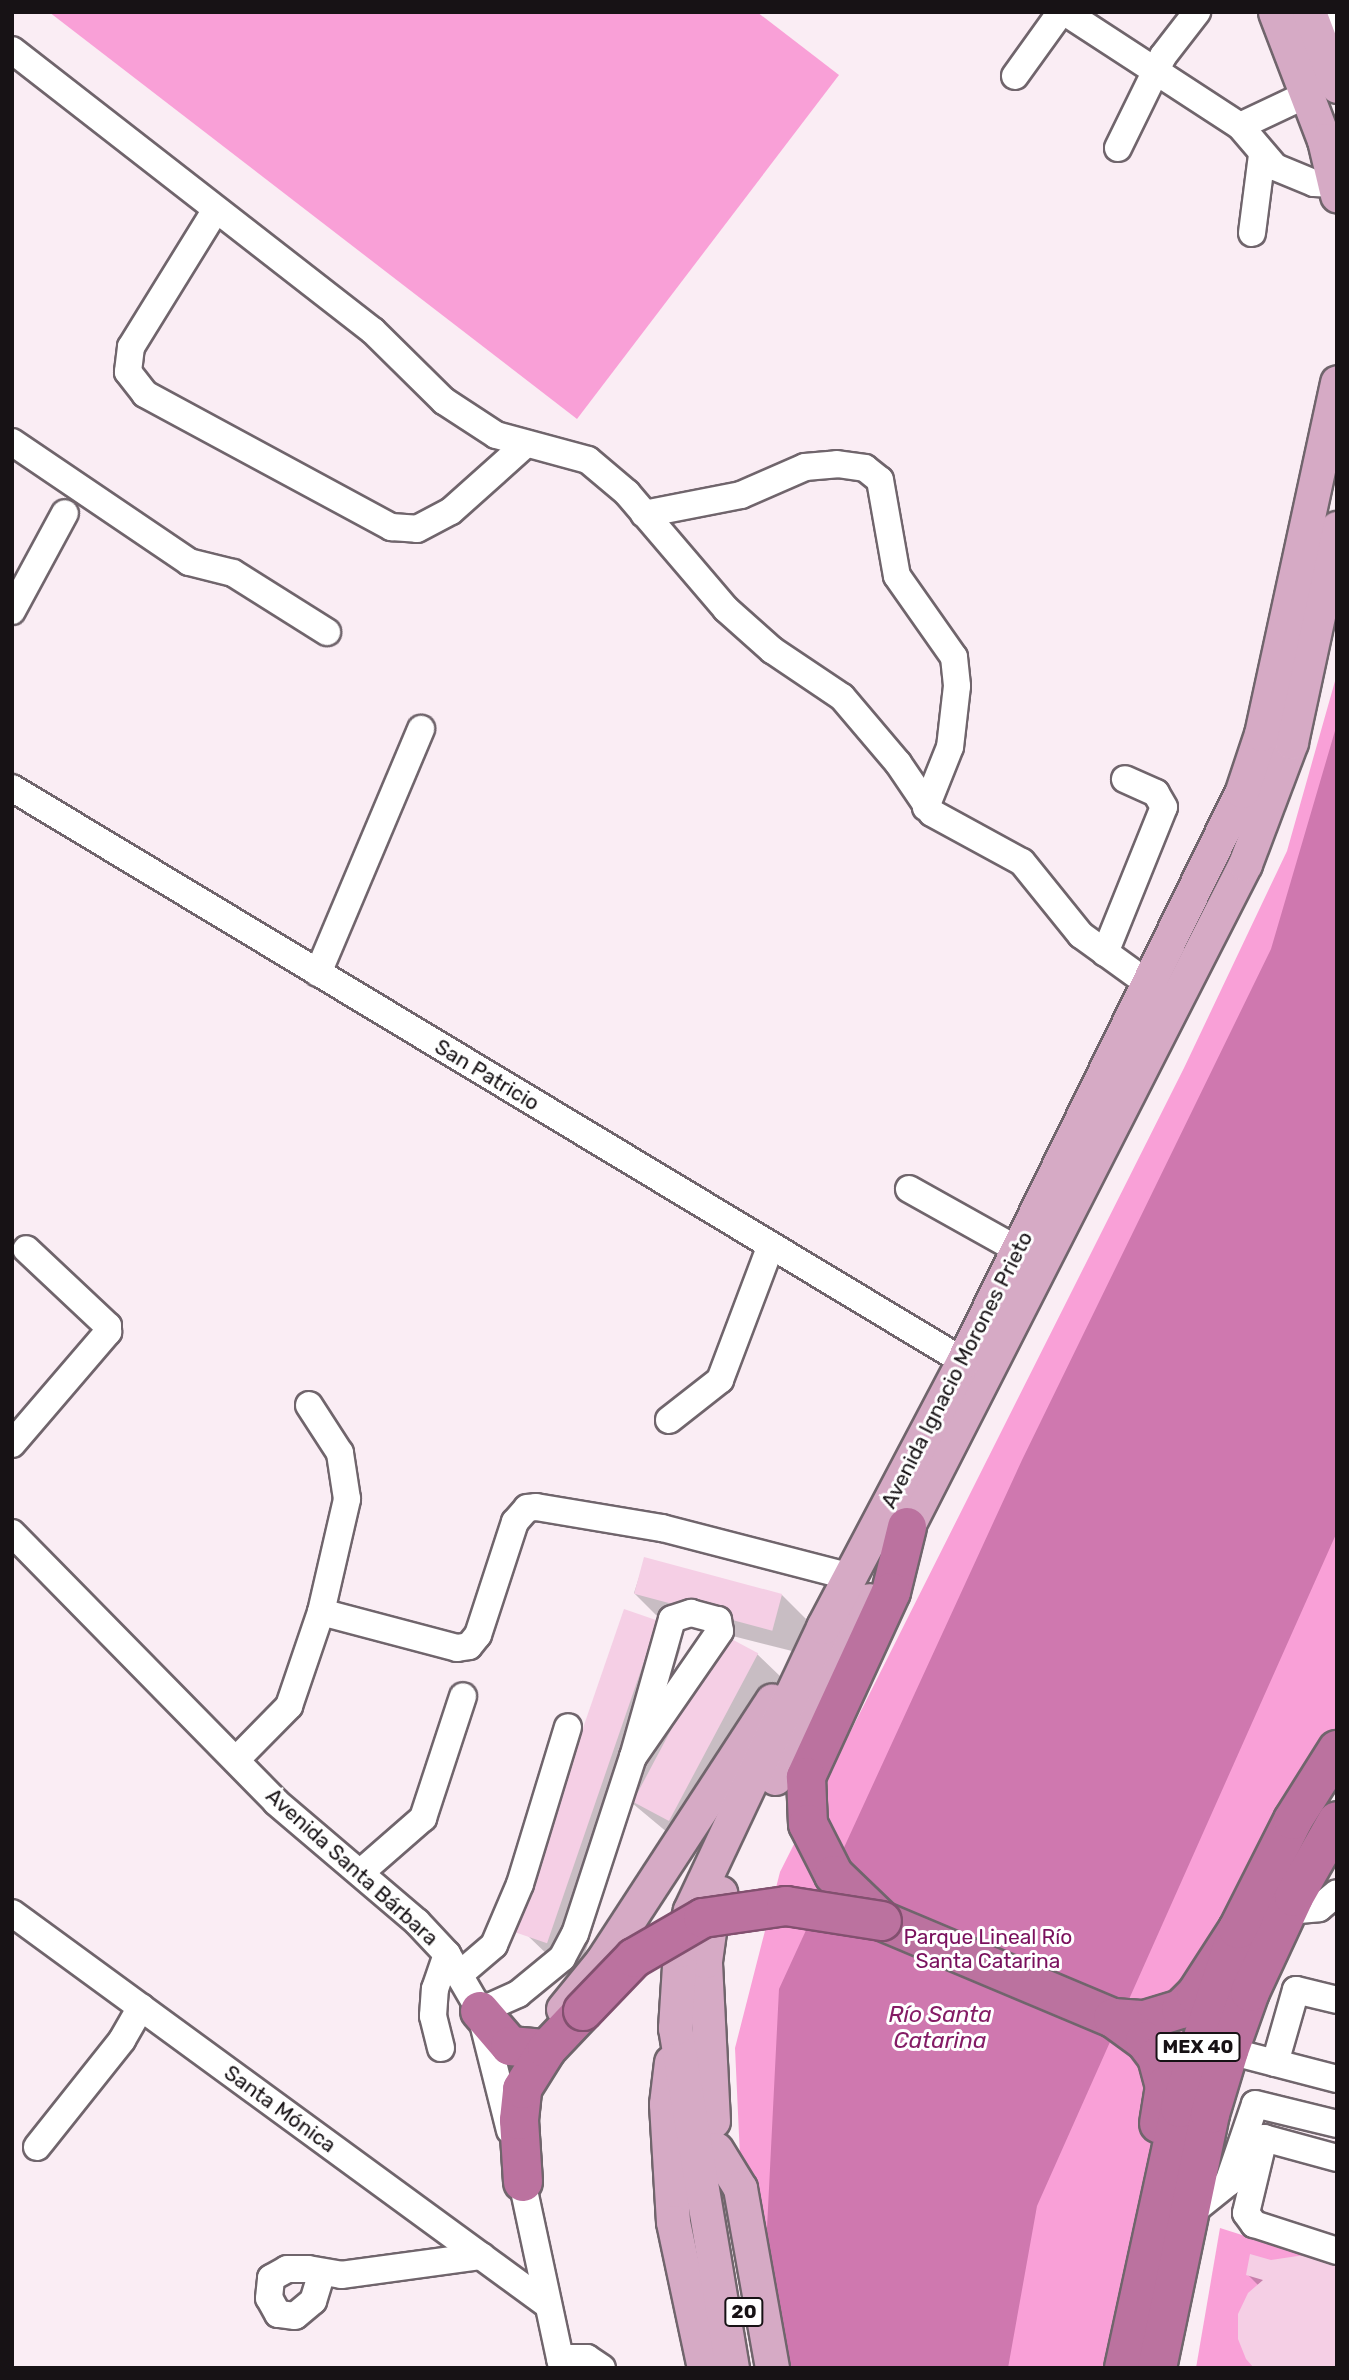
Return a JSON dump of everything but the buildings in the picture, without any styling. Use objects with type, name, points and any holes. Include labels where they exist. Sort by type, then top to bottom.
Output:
[{"type":"highway","points":[[882,1921],[834,1875],[808,1824],[806,1777],[828,1722],[891,1592],[907,1527]]},
{"type":"highway","name":"MEX 40","points":[[1124,2368],[1180,2108],[1238,1929],[1293,1821],[1337,1750]]},
{"type":"highway","name":"MEX 40","points":[[1157,2368],[1188,2215],[1229,2051],[1250,1992],[1287,1912],[1335,1826]]},
{"type":"highway","points":[[523,2182],[522,2090],[547,2049],[634,1958],[703,1918],[777,1906],[834,1910],[882,1921],[1112,2017],[1145,2041],[1157,2057],[1165,2086],[1100,2368]]},
{"type":"highway","points":[[1112,2017],[1145,2020],[1181,2008],[1196,1994],[1238,1929]]},
{"type":"highway","points":[[490,2023],[514,2048],[547,2049]]},
{"type":"main road","points":[[1275,12],[1322,90]]},
{"type":"main road","points":[[1308,12],[1336,190]]},
{"type":"main road","name":"Avenida Ignacio Morones Prieto","points":[[721,2258],[675,2028],[680,1950],[690,1910],[823,1627],[963,1361],[1214,856],[1261,734],[1337,382]]},
{"type":"main road","name":"Avenida Ignacio Morones Prieto","points":[[732,2368],[721,2258],[705,1961],[711,1917],[757,1812],[907,1527],[1245,864],[1291,742],[1337,528]]},
{"type":"main road","points":[[490,2023],[522,2041],[553,2022],[602,1961],[744,1738],[823,1627]]},
{"type":"main road","points":[[675,2028],[666,2104],[667,2162],[673,2222],[704,2368]]},
{"type":"main road","points":[[716,2149],[740,2188],[772,2368]]},
{"type":"main road","name":"20","points":[[721,2258],[755,2368]]},
{"type":"street","points":[[1015,76],[1063,12],[1240,126],[1262,155],[1293,176],[1336,190]]},
{"type":"street","points":[[1118,148],[1158,72],[1163,55],[1197,12]]},
{"type":"street","points":[[1319,12],[1337,26]]},
{"type":"street","points":[[12,50],[215,211],[373,331],[444,401],[496,435],[588,460],[644,514],[726,609],[772,649],[842,698],[898,763],[926,807],[945,824],[1023,862],[1071,924],[1105,953],[1150,985]]},
{"type":"street","points":[[1240,126],[1322,90]]},
{"type":"street","points":[[1252,233],[1262,155]]},
{"type":"street","points":[[215,211],[131,346],[128,372],[145,394],[391,527],[417,529],[451,511],[526,444]]},
{"type":"street","points":[[12,442],[189,562],[233,573],[327,632]]},
{"type":"street","points":[[644,514],[741,495],[805,467],[838,464],[865,468],[880,480],[897,576],[928,617],[955,667],[957,686],[950,747],[926,807]]},
{"type":"street","points":[[12,611],[65,513]]},
{"type":"street","points":[[318,973],[421,730]]},
{"type":"street","points":[[1105,953],[1164,807],[1156,793],[1125,779]]},
{"type":"street","name":"San Patricio","points":[[12,788],[770,1248],[963,1361]]},
{"type":"street","points":[[909,1189],[1018,1250]]},
{"type":"street","points":[[669,1420],[720,1380],[770,1248]]},
{"type":"street","points":[[12,1444],[108,1332],[108,1326],[26,1249]]},
{"type":"street","points":[[236,1760],[289,1706],[320,1612],[347,1499],[340,1453],[309,1405]]},
{"type":"street","points":[[320,1612],[457,1648],[469,1646],[478,1635],[514,1522],[527,1508],[536,1507],[662,1528],[851,1577]]},
{"type":"street","name":"Avenida Santa Bárbara","points":[[12,1533],[236,1760],[453,1964],[490,2023],[561,2363]]},
{"type":"street","points":[[490,2023],[518,1994],[562,1958],[575,1934],[633,1757],[672,1619],[691,1613],[718,1620],[720,1631],[633,1757]]},
{"type":"street","points":[[359,1873],[423,1818],[463,1696]]},
{"type":"street","points":[[441,2048],[433,2016],[435,1989],[453,1964],[494,1945],[520,1884],[568,1727]]},
{"type":"street","points":[[1287,1912],[1319,1908],[1337,1893]]},
{"type":"street","name":"Santa Mónica","points":[[12,1913],[548,2305]]},
{"type":"street","points":[[1275,2063],[1296,1990],[1337,2000]]},
{"type":"street","points":[[37,2147],[122,2040],[141,2007]]},
{"type":"street","points":[[1229,2051],[1275,2063],[1335,2071]]},
{"type":"street","points":[[1188,2215],[1228,2183],[1255,2104],[1337,2124]]},
{"type":"street","points":[[1337,2158],[1264,2138],[1246,2213],[1254,2224],[1337,2250]]},
{"type":"street","points":[[322,2272],[341,2275],[482,2256]]},
{"type":"street","points":[[561,2363],[587,2358],[602,2368]]},
{"type":"green space","points":[[49,12],[757,12],[839,75],[577,419]]},
{"type":"green space","name":"Río Santa Catarina","points":[[1337,674],[1337,1740],[1189,2039],[1105,2368],[780,2368],[740,2157],[735,2048],[780,1872],[1184,1068],[1287,851]]},
{"type":"green space","points":[[1220,2228],[1337,2265],[1337,2368],[1196,2368]]},
{"type":"water","name":"Río Santa Catarina","points":[[1337,724],[1337,1532],[1037,2206],[1008,2368],[788,2368],[766,2248],[779,1989],[1022,1460],[1271,949]]},
{"type":"park label","name":"Parque Lineal Río Santa Catarina","points":[[988,1949]]}]
